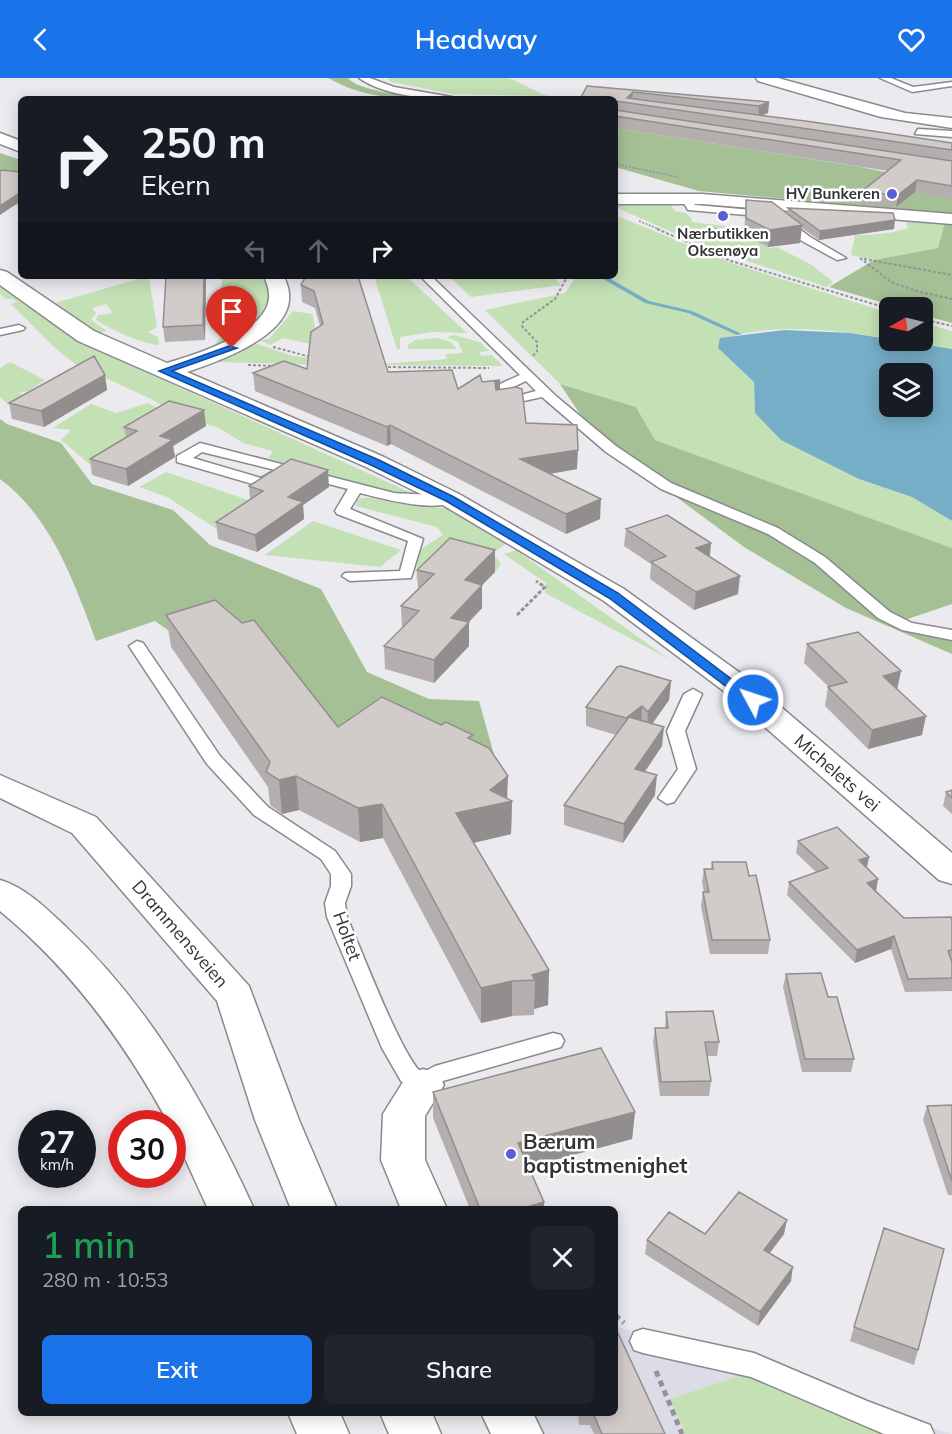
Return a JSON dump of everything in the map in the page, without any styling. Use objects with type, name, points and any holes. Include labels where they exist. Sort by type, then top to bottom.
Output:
[{"type":"main road","points":[[763,78],[919,120],[952,121]]},
{"type":"main road","points":[[782,78],[896,111],[952,121]]},
{"type":"main road","points":[[0,138],[18,146]]},
{"type":"main road","points":[[618,199],[678,198],[818,206],[952,219]]},
{"type":"main road","name":"Michelets vei","points":[[0,276],[86,336],[375,462],[450,499],[614,595],[736,685],[952,872]]},
{"type":"main road","points":[[164,371],[216,355],[247,339],[266,322],[275,309],[279,295],[275,279]]},
{"type":"main road","name":"Drammensveien","points":[[0,785],[84,825],[235,996],[277,1120],[313,1206]]},
{"type":"main road","points":[[0,892],[21,908],[91,974],[126,1020],[156,1062],[230,1206]]},
{"type":"main road","points":[[423,1085],[404,1114],[404,1160],[423,1206]]},
{"type":"main road","points":[[315,1416],[322,1434]]},
{"type":"main road","points":[[406,1416],[415,1434]]},
{"type":"main road","points":[[508,1416],[517,1434]]},
{"type":"lane","points":[[363,78],[392,89],[439,96]]},
{"type":"lane","points":[[884,78],[912,90],[952,84]]},
{"type":"lane","points":[[918,138],[952,134]]},
{"type":"lane","points":[[678,198],[691,208],[774,214],[806,238],[837,256]]},
{"type":"lane","points":[[428,279],[545,392],[611,449],[666,486],[773,531],[820,560],[884,615],[908,627],[952,635]]},
{"type":"lane","points":[[2,332],[19,328]]},
{"type":"lane","points":[[486,395],[526,372]]},
{"type":"lane","points":[[501,404],[545,392]]},
{"type":"lane","points":[[286,468],[263,483],[182,459],[200,447],[286,468],[356,488],[412,501],[450,499]]},
{"type":"lane","points":[[350,576],[406,575],[416,539],[342,511],[356,488]]},
{"type":"lane","name":"Holtet","points":[[137,646],[213,760],[261,811],[328,855],[341,874],[341,886],[335,903],[337,917],[393,1048],[409,1074],[423,1085]]},
{"type":"lane","points":[[667,798],[687,769],[676,731],[693,694]]},
{"type":"lane","points":[[423,1085],[435,1075],[553,1041]]},
{"type":"lane","points":[[643,1341],[754,1365],[849,1408],[920,1434]]},
{"type":"path","points":[[618,165],[680,177],[677,188],[678,198]]},
{"type":"path","points":[[635,220],[731,261],[879,306]]},
{"type":"path","points":[[837,256],[952,275]]},
{"type":"path","points":[[864,259],[870,269],[904,286],[929,296],[952,299]]},
{"type":"path","points":[[375,367],[526,372],[537,351],[537,342],[522,326],[523,322],[551,305],[562,291],[566,279]]},
{"type":"path","points":[[933,322],[952,326]]},
{"type":"path","points":[[247,339],[283,352],[318,357]]},
{"type":"path","points":[[238,364],[285,366]]},
{"type":"path","points":[[517,615],[544,587],[535,581]]},
{"type":"path","points":[[643,1341],[682,1434]]},
{"type":"shaded area","points":[[618,1327],[952,1434],[541,1434],[533,1416],[618,1416]]},
{"type":"green space","points":[[328,78],[348,78],[363,87],[409,96],[379,96]]},
{"type":"green space","points":[[388,78],[509,78],[547,96],[454,94],[391,82]]},
{"type":"green space","points":[[618,128],[861,167],[952,186],[952,214],[699,191],[618,168]]},
{"type":"green space","points":[[0,153],[18,159],[18,180],[0,173]]},
{"type":"green space","points":[[18,182],[18,187],[10,193],[18,195],[18,207],[0,198],[0,186]]},
{"type":"green space","points":[[669,203],[675,211],[686,213],[692,219],[691,222],[743,228],[744,235],[770,248],[777,247],[812,265],[833,282],[827,287],[713,250],[618,208],[618,204]]},
{"type":"green space","points":[[618,216],[734,264],[879,310],[879,337],[834,331],[778,329],[738,335],[718,348],[754,382],[755,413],[859,479],[912,497],[952,521],[952,548],[655,440],[636,407],[560,384],[485,310],[565,293],[573,279],[618,279]]},
{"type":"green space","points":[[905,217],[945,222],[938,248],[874,260],[851,255],[855,235],[883,234],[908,228]]},
{"type":"green space","points":[[945,222],[952,222],[952,323],[933,318],[933,297],[879,297],[879,301],[829,287],[874,260],[938,248]]},
{"type":"green space","points":[[138,279],[149,279],[157,327],[148,332],[158,337],[159,345],[126,336],[96,320],[98,315],[113,313],[106,304],[92,308],[96,313],[91,320],[107,331],[99,333],[55,303]]},
{"type":"green space","points":[[222,279],[266,279],[268,302],[260,320],[244,334],[221,347],[215,343],[221,337]]},
{"type":"green space","points":[[375,279],[409,279],[467,333],[432,332],[400,337],[400,349],[397,349]]},
{"type":"green space","points":[[452,279],[555,279],[561,285],[471,297]]},
{"type":"green space","points":[[0,286],[76,340],[420,497],[369,487],[268,458],[273,451],[243,443],[219,428],[177,414],[151,399],[75,364],[53,346],[11,304],[17,302],[13,299],[6,299],[0,294]]},
{"type":"green space","points":[[293,311],[312,314],[320,346],[283,338],[270,345],[259,340],[269,339]]},
{"type":"green space","points":[[933,326],[952,331],[952,349],[933,346]]},
{"type":"green space","points":[[453,335],[480,342],[489,351],[479,352],[482,356],[492,355],[503,366],[370,365],[447,359],[445,354],[463,353],[458,342],[447,337]]},
{"type":"green space","points":[[436,338],[451,342],[457,349],[407,349],[409,344],[416,340]]},
{"type":"green space","points":[[254,343],[293,356],[317,359],[326,365],[217,362]]},
{"type":"green space","points":[[10,362],[45,380],[29,391],[18,393],[32,397],[19,406],[9,405],[0,397],[0,368]]},
{"type":"green space","points":[[560,384],[636,407],[655,440],[952,548],[952,604],[893,624],[952,641],[952,654],[846,608],[744,547],[595,437]]},
{"type":"green space","points":[[148,403],[173,416],[94,468],[61,440],[71,430],[53,428],[91,404],[116,413]]},
{"type":"green space","points":[[0,419],[7,424],[61,443],[92,484],[173,510],[210,545],[321,589],[367,672],[429,699],[479,701],[500,776],[342,751],[155,621],[96,641],[59,552],[34,512],[0,479]]},
{"type":"green space","points":[[166,472],[248,500],[220,531],[167,497],[139,487]]},
{"type":"green space","points":[[373,497],[418,507],[447,508],[506,544],[492,553],[501,564],[495,572],[450,561],[416,580],[418,551],[443,535],[437,527],[356,506],[357,499]]},
{"type":"green space","points":[[313,521],[401,550],[380,567],[265,555]]},
{"type":"green space","points":[[516,550],[669,659],[545,593],[546,583],[504,554]]},
{"type":"green space","points":[[745,1374],[890,1434],[686,1434],[670,1399]]},
{"type":"water","points":[[785,330],[850,333],[879,338],[879,351],[933,351],[933,346],[952,349],[952,521],[912,497],[859,479],[781,440],[755,413],[754,382],[718,348],[720,338]]},
{"type":"building","points":[[587,86],[769,102],[759,106],[633,92],[627,98],[952,143],[952,150],[618,101],[618,96],[582,96]]},
{"type":"building","points":[[618,110],[952,161],[952,186],[917,180],[898,195],[861,192],[901,160],[618,116]]},
{"type":"building","points":[[0,170],[18,172],[18,194],[0,206]]},
{"type":"building","points":[[746,200],[772,202],[802,225],[770,230],[746,218]]},
{"type":"building","points":[[788,208],[893,213],[895,220],[820,231]]},
{"type":"building","points":[[166,279],[204,279],[203,325],[163,327]]},
{"type":"building","points":[[304,279],[359,279],[388,372],[452,370],[458,389],[480,375],[482,382],[500,380],[495,381],[496,390],[516,387],[522,389],[526,423],[577,425],[578,450],[520,459],[601,499],[566,514],[390,425],[387,427],[253,373],[284,361],[307,369],[311,332],[323,324],[314,291],[301,285]]},
{"type":"building","points":[[94,356],[105,375],[41,411],[9,403]]},
{"type":"building","points":[[169,401],[204,410],[160,436],[173,440],[126,469],[90,459],[137,431],[124,427]]},
{"type":"building","points":[[291,459],[328,470],[288,497],[303,502],[255,535],[216,522],[263,491],[249,486]]},
{"type":"building","points":[[667,515],[711,543],[696,548],[740,576],[696,592],[651,562],[666,556],[626,529]]},
{"type":"building","points":[[450,538],[495,550],[465,580],[482,585],[451,618],[469,622],[434,660],[384,646],[419,611],[401,606],[434,574],[417,570]]},
{"type":"building","points":[[215,600],[242,623],[254,620],[338,727],[382,697],[441,725],[446,722],[473,735],[468,738],[489,748],[508,776],[490,790],[512,801],[456,813],[549,970],[532,975],[535,980],[512,981],[481,988],[382,804],[358,808],[296,776],[279,780],[266,772],[270,762],[166,615]]},
{"type":"building","points":[[858,632],[901,671],[883,676],[926,716],[872,730],[828,687],[847,682],[807,644]]},
{"type":"building","points":[[621,666],[671,681],[648,712],[642,706],[626,718],[586,707],[617,667]]},
{"type":"building","points":[[629,717],[664,727],[635,769],[657,775],[624,824],[564,805]]},
{"type":"building","points":[[952,790],[952,798],[946,792]]},
{"type":"building","points":[[837,827],[869,857],[859,860],[878,879],[867,883],[904,918],[951,917],[952,950],[948,951],[952,962],[952,978],[908,979],[894,936],[857,950],[789,882],[828,868],[798,841]]},
{"type":"building","points":[[712,862],[746,862],[749,876],[756,875],[770,940],[712,940],[703,892],[709,892],[704,869],[713,869]]},
{"type":"building","points":[[821,973],[828,997],[837,997],[854,1059],[805,1059],[786,974]]},
{"type":"building","points":[[713,1011],[719,1042],[705,1042],[711,1081],[661,1082],[655,1028],[668,1028],[666,1012]]},
{"type":"building","name":"Bærum baptistmenighet","points":[[601,1048],[635,1112],[518,1143],[544,1202],[531,1206],[479,1206],[433,1092]]},
{"type":"building","points":[[952,1105],[952,1181],[927,1106]]},
{"type":"building","points":[[739,1192],[787,1220],[764,1250],[793,1267],[760,1312],[647,1240],[669,1212],[705,1234]]},
{"type":"building","points":[[884,1228],[944,1249],[918,1350],[854,1327]]},
{"type":"building","points":[[618,1333],[665,1434],[602,1434],[594,1416],[618,1416]]},
{"type":"waterway","points":[[606,279],[647,302],[690,312],[739,334]]},
{"type":"place","name":"HV Bunkeren","points":[[892,194]]},
{"type":"place","name":"Nærbutikken Oksenøya","points":[[723,216]]},
{"type":"place","name":"Bærum baptistmenighet","points":[[511,1154]]},
{"type":"route","points":[[232,348],[164,371],[375,462],[450,499],[614,595],[753,700]]}]
